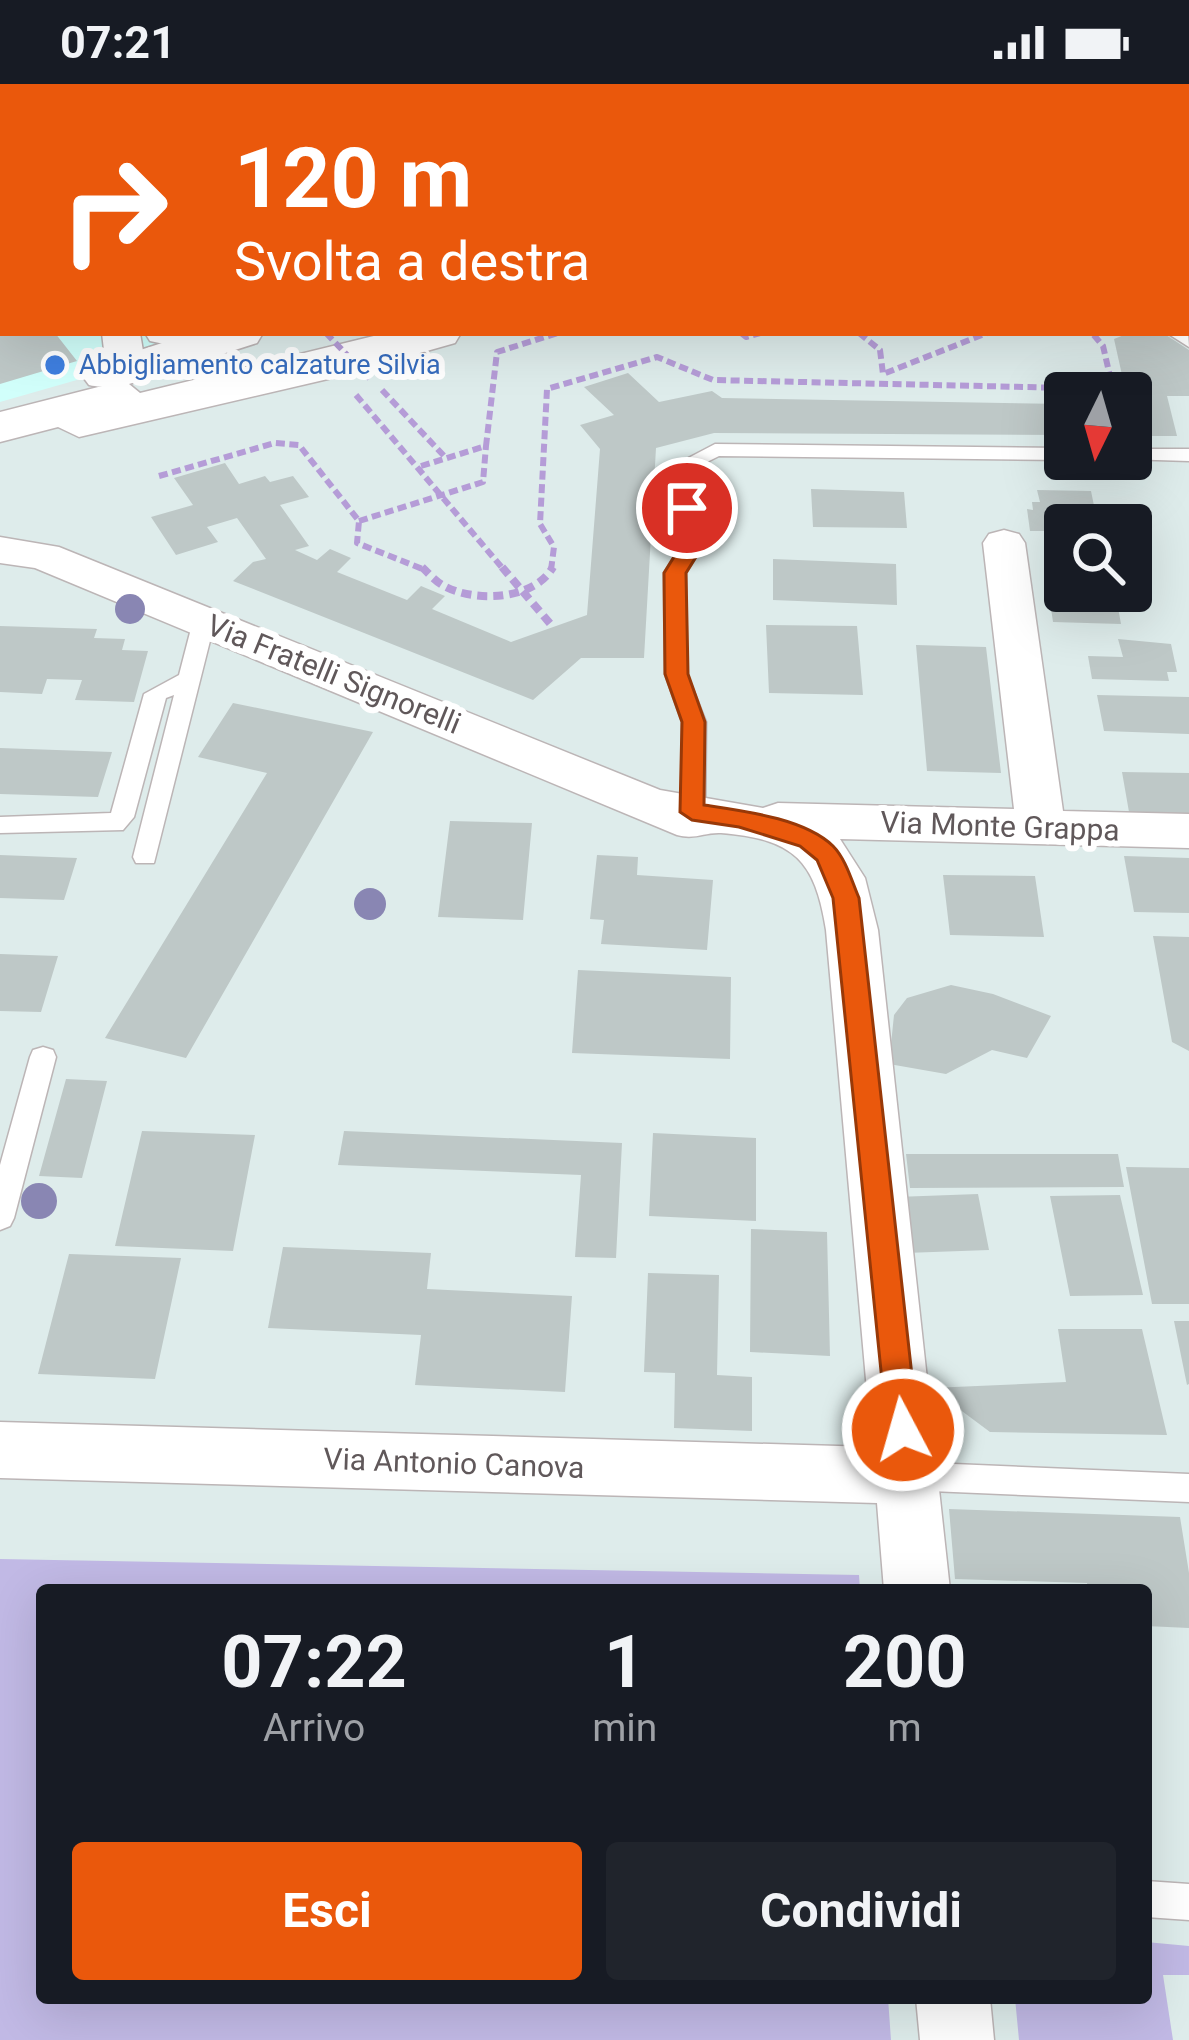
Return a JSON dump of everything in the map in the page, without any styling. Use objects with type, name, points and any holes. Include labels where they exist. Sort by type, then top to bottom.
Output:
[{"type":"street","points":[[178,336],[227,347]]},
{"type":"street","points":[[0,413],[112,355],[308,336]]},
{"type":"street","points":[[0,445],[427,336]]},
{"type":"street","points":[[79,422],[227,347]]},
{"type":"street","points":[[0,427],[227,347]]},
{"type":"street","points":[[1004,543],[1041,826]]},
{"type":"street","name":"Via Fratelli Signorelli","points":[[3,550],[44,556],[696,815],[801,868],[840,875],[854,953],[916,1584]]},
{"type":"street","name":"Via Monte Grappa","points":[[696,815],[1189,831]]},
{"type":"street","name":"Via Antonio Canova","points":[[0,1450],[907,1476]]},
{"type":"street","points":[[953,2004],[956,2040]]},
{"type":"lane","points":[[696,815],[694,722],[676,674],[675,573],[688,552],[686,465],[716,450],[1044,454]]},
{"type":"lane","points":[[1152,455],[1189,455]]},
{"type":"lane","points":[[145,857],[204,621]]},
{"type":"lane","points":[[0,824],[114,824],[122,817],[156,694],[189,679]]},
{"type":"lane","points":[[0,1218],[43,1058]]},
{"type":"lane","points":[[907,1476],[1189,1488]]},
{"type":"lane","points":[[1152,1899],[1189,1902]]},
{"type":"path","points":[[333,336],[446,458]]},
{"type":"path","points":[[359,520],[483,482],[497,352],[548,336]]},
{"type":"path","points":[[863,336],[880,350],[883,374],[979,336]]},
{"type":"path","points":[[159,476],[275,443],[299,445],[359,520],[358,543],[422,566],[443,586],[477,597],[523,591],[546,578],[555,562],[554,547],[540,524],[547,389],[657,357],[713,380],[1113,389],[1103,346],[1094,336]]},
{"type":"path","points":[[351,389],[553,627]]},
{"type":"path","points":[[421,466],[486,446]]},
{"type":"shaded area","points":[[0,336],[231,336],[0,402]]},
{"type":"shaded area","points":[[0,1559],[859,1575],[860,1584],[36,1584],[36,2004],[888,2004],[891,2040],[0,2040]]},
{"type":"shaded area","points":[[1152,1943],[1189,1946],[1189,1975],[1163,1975],[1173,2040],[1019,2040],[1016,2004],[1152,2004]]},
{"type":"building","points":[[0,336],[57,336],[77,361],[0,384]]},
{"type":"building","points":[[1122,336],[1168,336],[1189,350],[1189,396],[1167,396],[1177,436],[1152,436],[1152,372],[1121,372],[1114,339]]},
{"type":"building","points":[[628,373],[659,402],[712,391],[722,398],[1044,404],[1044,435],[714,433],[656,448],[644,658],[581,658],[533,700],[233,581],[253,562],[266,559],[237,518],[207,527],[218,542],[176,555],[151,517],[193,505],[174,478],[225,463],[239,484],[265,476],[270,482],[293,476],[309,497],[280,505],[309,546],[295,550],[317,560],[330,549],[351,558],[337,572],[407,600],[421,586],[445,596],[432,609],[511,642],[587,615],[600,449],[580,425],[614,415],[584,387]]},
{"type":"building","points":[[811,489],[904,492],[907,528],[813,527]]},
{"type":"building","points":[[1037,490],[1091,491],[1094,504],[1044,504],[1044,531],[1030,531],[1027,509],[1033,510],[1032,502],[1040,502]]},
{"type":"building","points":[[773,559],[896,564],[897,605],[773,600]]},
{"type":"building","points":[[1052,612],[1119,612],[1121,624],[1053,622]]},
{"type":"building","points":[[766,625],[857,626],[863,695],[769,693]]},
{"type":"building","points":[[0,626],[97,629],[94,638],[125,639],[122,650],[148,651],[134,702],[75,700],[82,680],[47,679],[42,694],[0,692]]},
{"type":"building","points":[[1118,639],[1171,644],[1177,672],[1167,672],[1169,681],[1092,679],[1088,656],[1123,657]]},
{"type":"building","points":[[916,645],[986,647],[1001,773],[927,771]]},
{"type":"building","points":[[1097,695],[1189,697],[1189,734],[1104,731]]},
{"type":"building","points":[[233,703],[373,732],[186,1058],[105,1038],[267,773],[198,757]]},
{"type":"building","points":[[0,748],[112,752],[98,797],[0,794]]},
{"type":"building","points":[[1122,772],[1189,773],[1189,814],[1129,812]]},
{"type":"building","points":[[450,821],[532,823],[523,920],[438,917]]},
{"type":"building","points":[[0,855],[77,858],[64,900],[0,898]]},
{"type":"building","points":[[597,855],[638,857],[637,875],[713,880],[707,950],[601,944],[604,920],[590,919]]},
{"type":"building","points":[[1124,856],[1189,858],[1189,913],[1134,912]]},
{"type":"building","points":[[943,875],[1035,876],[1044,937],[950,935]]},
{"type":"building","points":[[1153,936],[1189,937],[1189,1051],[1172,1042]]},
{"type":"building","points":[[0,954],[58,956],[41,1012],[0,1011]]},
{"type":"building","points":[[578,970],[731,977],[730,1059],[572,1053]]},
{"type":"building","points":[[951,985],[993,994],[1051,1016],[1027,1058],[992,1050],[946,1074],[889,1064],[894,1015],[907,998]]},
{"type":"building","points":[[66,1079],[107,1081],[82,1178],[39,1176]]},
{"type":"building","points":[[142,1131],[255,1135],[233,1251],[115,1246]]},
{"type":"building","points":[[344,1131],[622,1143],[616,1258],[575,1257],[581,1175],[338,1165]]},
{"type":"building","points":[[653,1133],[756,1138],[756,1221],[649,1216]]},
{"type":"building","points":[[906,1154],[1118,1154],[1124,1187],[910,1188]]},
{"type":"building","points":[[1126,1167],[1189,1168],[1189,1304],[1152,1304]]},
{"type":"building","points":[[978,1194],[989,1250],[905,1253],[896,1197]]},
{"type":"building","points":[[1120,1195],[1143,1295],[1070,1296],[1050,1196]]},
{"type":"building","points":[[751,1229],[827,1232],[830,1356],[750,1352]]},
{"type":"building","points":[[283,1247],[431,1253],[427,1289],[572,1296],[565,1392],[415,1385],[421,1335],[268,1328]]},
{"type":"building","points":[[69,1254],[181,1258],[155,1379],[38,1374]]},
{"type":"building","points":[[648,1273],[719,1275],[717,1375],[752,1377],[752,1431],[674,1428],[675,1373],[644,1372]]},
{"type":"building","points":[[1174,1321],[1189,1321],[1187,1385]]},
{"type":"building","points":[[1058,1329],[1142,1329],[1167,1435],[990,1432],[931,1388],[1066,1382]]},
{"type":"building","points":[[949,1509],[1180,1517],[1189,1573],[1189,1628],[1152,1626],[1152,1584],[955,1579]]},
{"type":"place","name":"Abbigliamento calzature Silvia","points":[[55,365]]},
{"type":"route","points":[[687,508],[688,552],[675,573],[676,674],[694,722],[692,812],[740,819],[819,846],[840,875],[846,898],[903,1430]]}]
